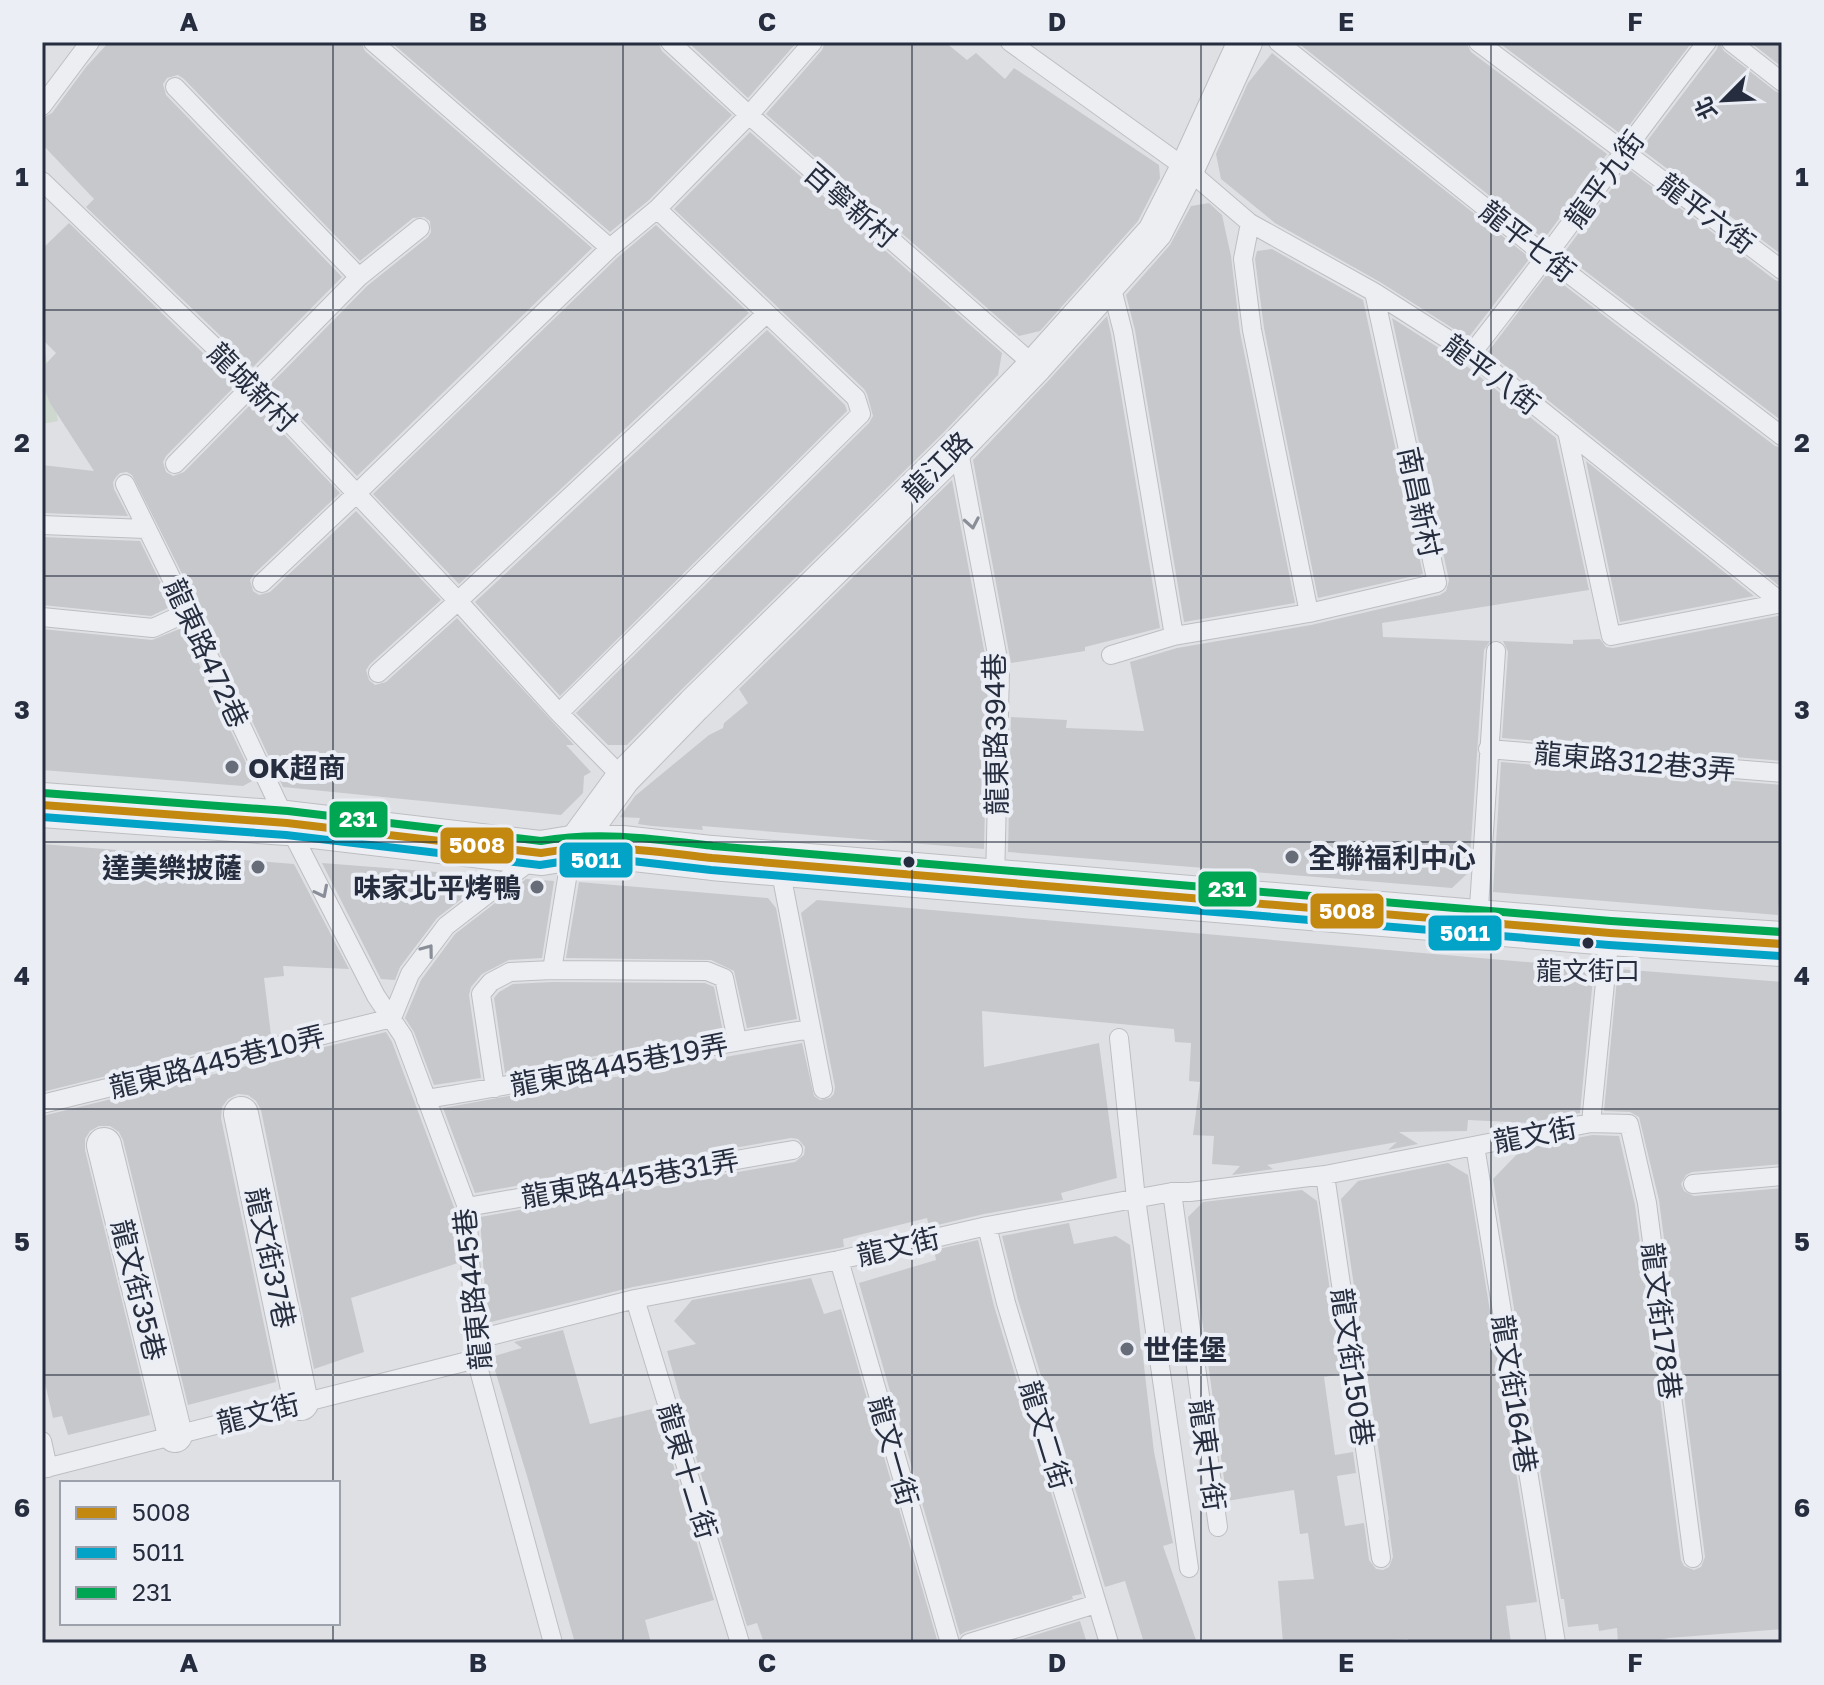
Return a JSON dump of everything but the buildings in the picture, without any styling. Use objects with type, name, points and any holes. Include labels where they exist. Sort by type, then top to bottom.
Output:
[{"type":"street","name":"龍江路","points":[[556,850],[694,705],[958,446],[1035,366],[1155,232],[1187,169],[1242,43]]},
{"type":"street","points":[[42,805],[287,823],[556,850],[624,848],[1610,933],[1782,944]]},
{"type":"street","name":"龍文街37巷","points":[[241,1114],[301,1403]]},
{"type":"street","name":"龍文街35巷","points":[[104,1145],[175,1435]]},
{"type":"lane","points":[[42,106],[90,42]]},
{"type":"lane","points":[[373,42],[610,248]]},
{"type":"lane","name":"百寧新村","points":[[670,42],[1035,366]]},
{"type":"lane","points":[[262,583],[610,248],[657,209],[749,115],[813,42]]},
{"type":"lane","name":"龍平八街","points":[[1010,42],[1187,169],[1250,223],[1374,292],[1471,354],[1782,603]]},
{"type":"lane","name":"龍平七街","points":[[1278,42],[1547,257],[1782,436]]},
{"type":"lane","name":"龍平六街","points":[[1478,42],[1782,270]]},
{"type":"lane","name":"龍平九街","points":[[1471,354],[1707,42]]},
{"type":"lane","points":[[1731,42],[1782,82]]},
{"type":"lane","points":[[175,87],[359,277]]},
{"type":"lane","name":"龍城新村","points":[[42,181],[253,384],[623,778]]},
{"type":"lane","points":[[559,713],[861,414],[856,398],[657,209]]},
{"type":"lane","points":[[1250,223],[1243,259],[1252,330],[1309,613]]},
{"type":"lane","points":[[175,464],[359,277],[420,228]]},
{"type":"lane","points":[[1110,281],[1123,332],[1174,636]]},
{"type":"lane","name":"南昌新村","points":[[1111,655],[1174,636],[1309,613],[1437,583],[1374,292]]},
{"type":"lane","points":[[378,673],[766,314]]},
{"type":"lane","points":[[1567,431],[1611,636],[1782,603]]},
{"type":"lane","name":"龍東路394巷","points":[[958,446],[1000,670],[995,881]]},
{"type":"lane","name":"龍東路472巷","points":[[125,484],[287,823]]},
{"type":"lane","points":[[42,525],[146,529]]},
{"type":"lane","points":[[42,617],[153,628],[188,612]]},
{"type":"lane","points":[[1478,922],[1496,651]]},
{"type":"lane","name":"龍東路312巷3弄","points":[[1488,749],[1782,773]]},
{"type":"lane","name":"龍東路445巷","points":[[287,823],[376,996],[403,1036],[467,1207],[476,1359],[553,1643]]},
{"type":"lane","points":[[552,970],[556,850]]},
{"type":"lane","points":[[392,1018],[410,974],[446,926],[556,850]]},
{"type":"lane","points":[[779,863],[823,1089]]},
{"type":"lane","name":"龍文街","points":[[45,1468],[476,1359],[482,1338],[635,1299],[839,1260],[987,1226],[1172,1192],[1325,1175],[1591,1123],[1610,933]]},
{"type":"lane","points":[[495,1088],[481,994],[491,982],[510,972],[707,971],[724,978],[737,1040]]},
{"type":"lane","name":"龍東路445巷10弄","points":[[42,1104],[392,1018]]},
{"type":"lane","name":"龍東路445巷19弄","points":[[426,1099],[737,1040],[811,1029]]},
{"type":"lane","points":[[1119,1038],[1136,1199],[1189,1568]]},
{"type":"lane","name":"龍文街178巷","points":[[1591,1123],[1629,1124],[1647,1203],[1693,1558]]},
{"type":"lane","name":"龍文街164巷","points":[[1475,1146],[1556,1643]]},
{"type":"lane","name":"龍東路445巷31弄","points":[[467,1207],[793,1150]]},
{"type":"lane","name":"龍文街150巷","points":[[1325,1175],[1381,1558]]},
{"type":"lane","points":[[1693,1184],[1782,1176]]},
{"type":"lane","name":"龍東十街","points":[[1172,1192],[1218,1527]]},
{"type":"lane","name":"龍文二街","points":[[987,1226],[1006,1303],[1109,1643]]},
{"type":"lane","name":"龍文一街","points":[[839,1260],[950,1643]]},
{"type":"lane","name":"龍東十二街","points":[[635,1299],[737,1642]]},
{"type":"lane","points":[[42,1441],[45,1468]]},
{"type":"lane","points":[[969,1643],[1096,1604]]},
{"type":"shaded area","points":[[42,335],[58,421],[42,424]]},
{"type":"transit line","name":"231","points":[[43,793],[288,811],[541,841],[627,837],[1611,921],[1782,932]]},
{"type":"transit line","name":"5008","points":[[42,805],[287,823],[541,853],[626,849],[1610,933],[1782,944]]},
{"type":"transit line","name":"5011","points":[[42,817],[286,835],[540,865],[573,860],[623,860],[711,870],[1609,945],[1781,956]]},
{"type":"place","name":"OK超商","points":[[232,767]]},
{"type":"place","name":"全聯福利中心","points":[[1292,857]]},
{"type":"place","name":"達美樂披薩","points":[[258,867]]},
{"type":"place","name":"味家北平烤鴨","points":[[537,887]]},
{"type":"place","name":"龍文街口","points":[[1588,943]]},
{"type":"place","name":"世佳堡","points":[[1127,1349]]}]
